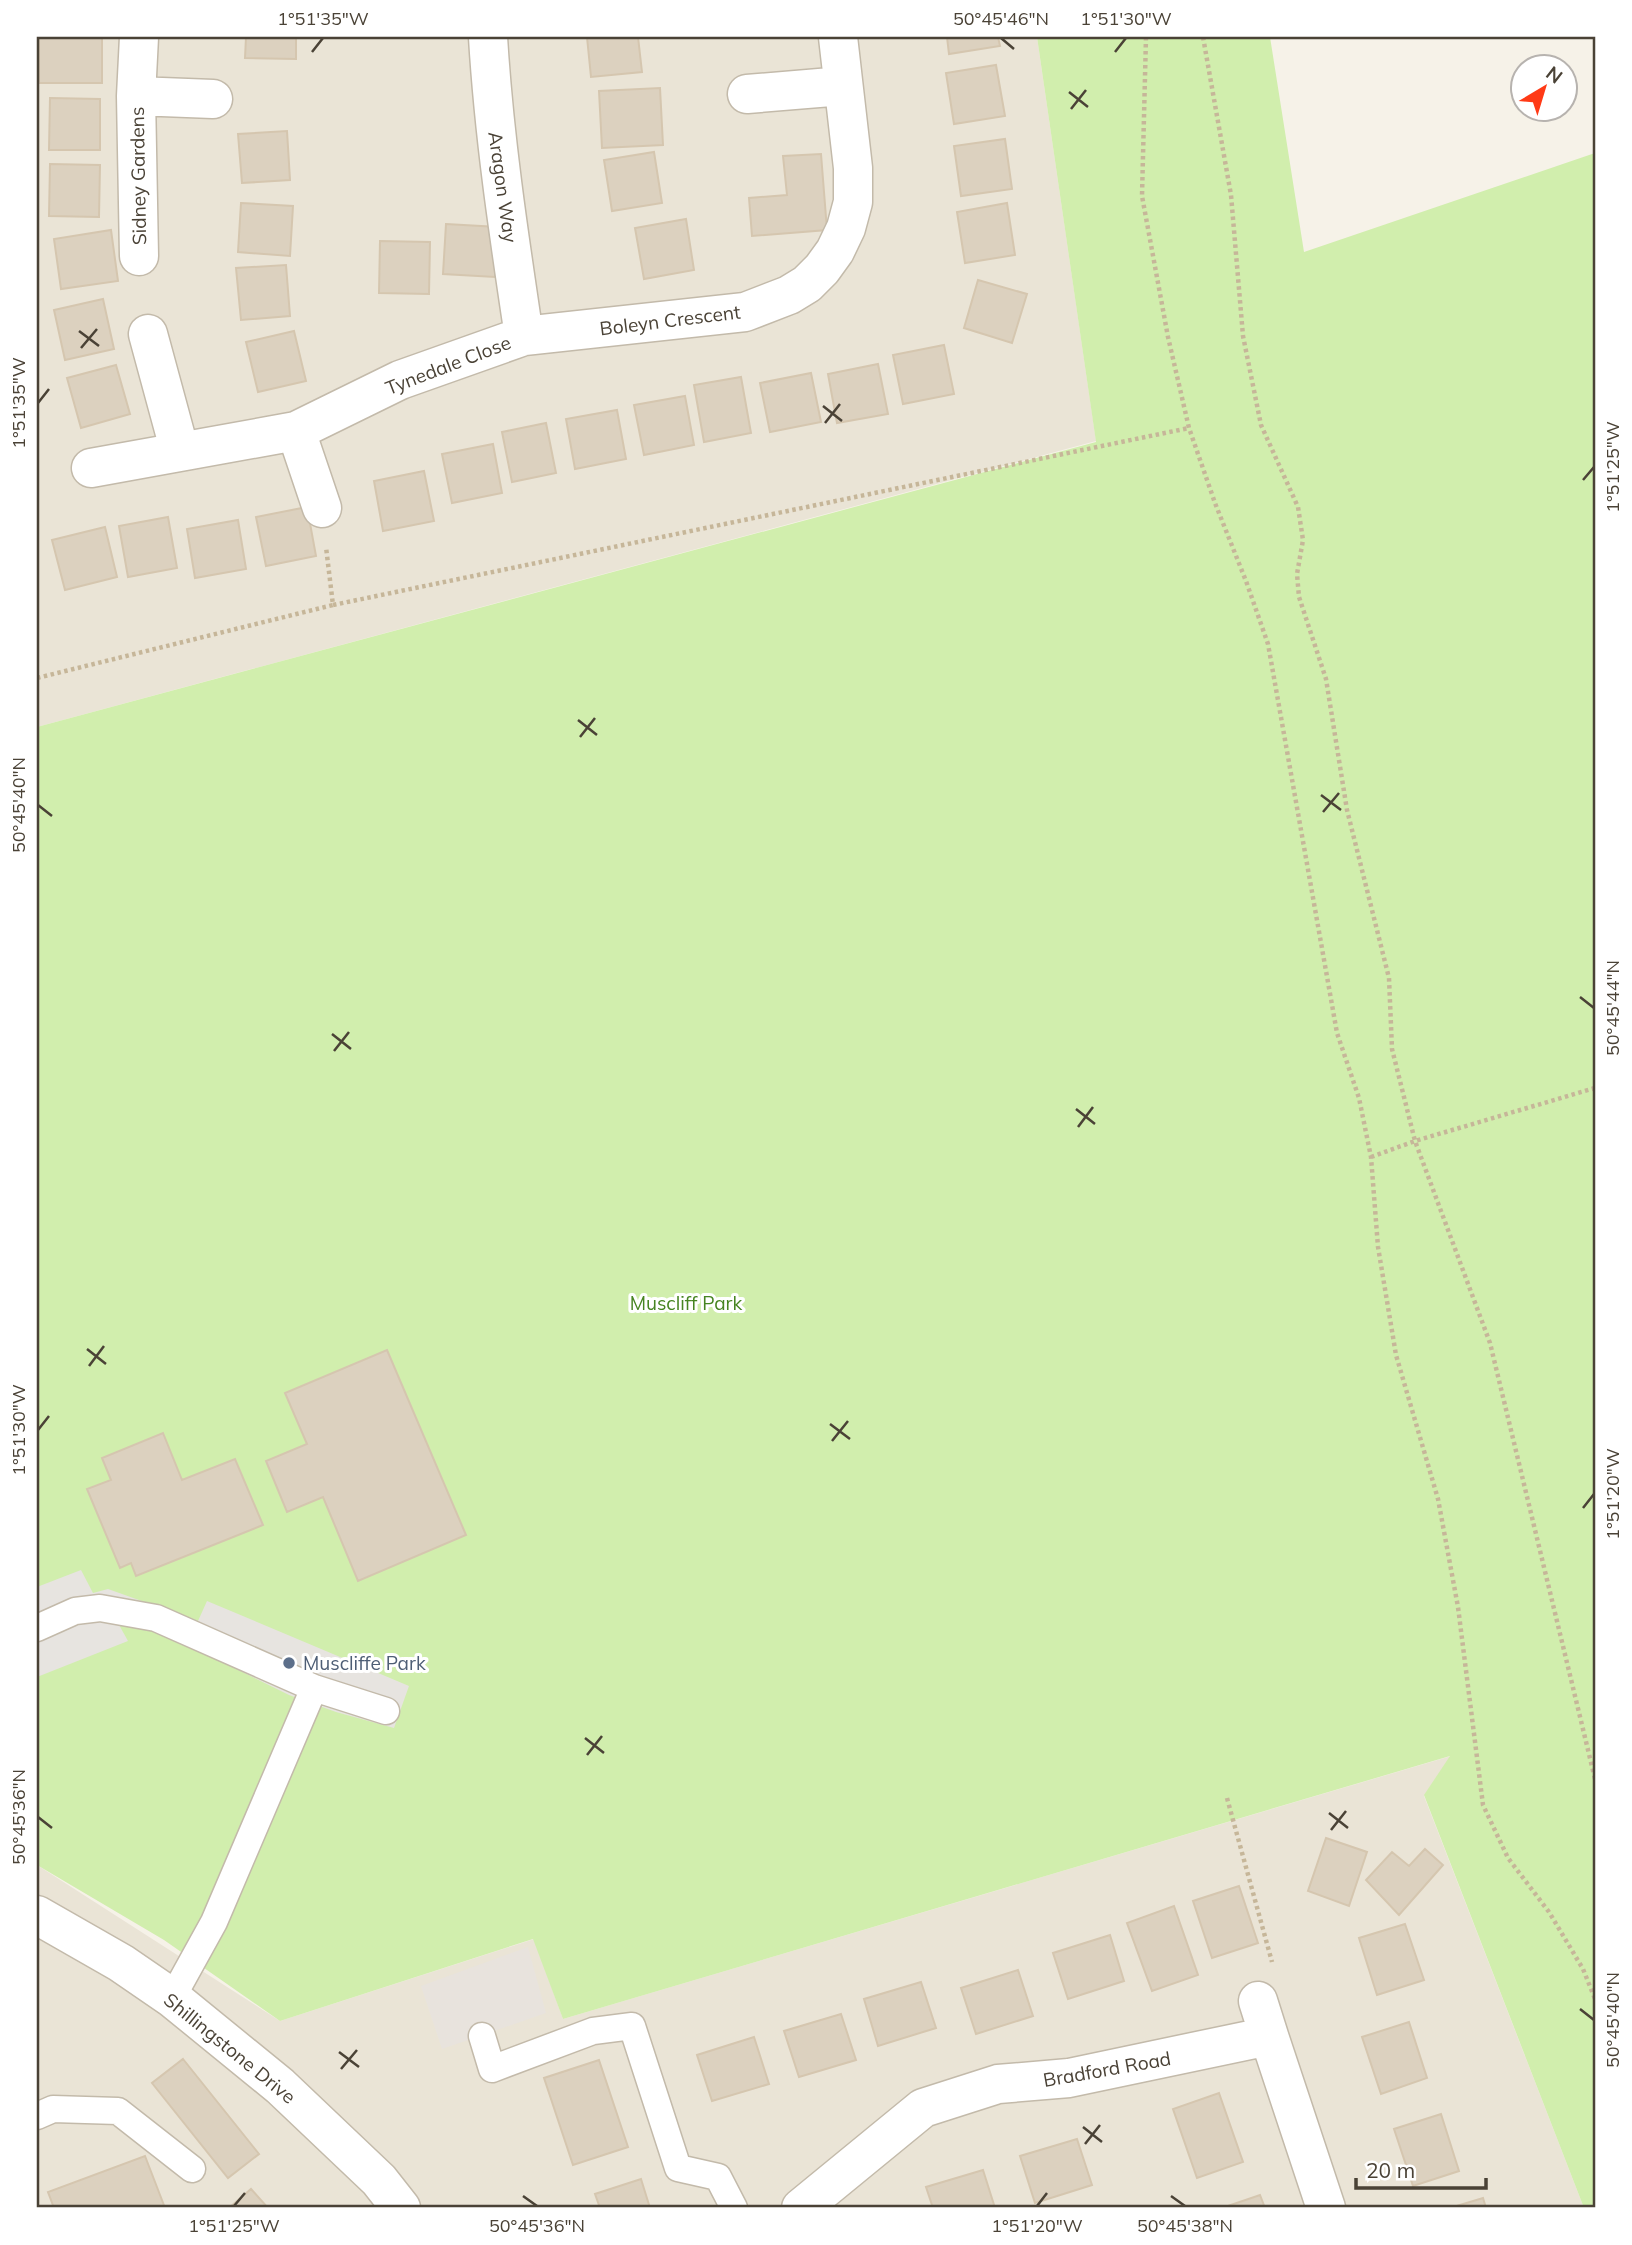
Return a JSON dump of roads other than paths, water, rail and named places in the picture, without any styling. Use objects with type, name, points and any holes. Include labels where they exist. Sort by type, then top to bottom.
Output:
[{"type":"street","name":"Sidney Gardens","points":[[139,37],[136,96],[139,256]]},
{"type":"street","name":"Aragon Way","points":[[488,37],[501,183],[524,336]]},
{"type":"street","name":"Boleyn Crescent","points":[[524,336],[746,312],[771,303],[807,284],[835,251],[846,228],[853,202],[853,168],[838,37]]},
{"type":"street","points":[[747,94],[843,86]]},
{"type":"street","name":"Sidney Gardens","points":[[136,96],[213,99]]},
{"type":"street","points":[[148,334],[180,452]]},
{"type":"street","name":"Tynedale Close","points":[[91,468],[296,431],[400,380],[524,336]]},
{"type":"street","points":[[296,431],[322,508]]},
{"type":"street","name":"Shillingstone Drive","points":[[37,1915],[121,1963],[172,1998],[280,2086],[379,2180],[401,2208]]},
{"type":"street","points":[[1258,2001],[1326,2208]]},
{"type":"street","name":"Bradford Road","points":[[801,2208],[923,2108],[998,2084],[1069,2078],[1165,2060],[1269,2036]]},
{"type":"lane","points":[[37,1628],[75,1611],[100,1608],[156,1618],[314,1688],[386,1711]]},
{"type":"lane","points":[[172,1998],[214,1922],[314,1688]]},
{"type":"lane","points":[[482,2036],[492,2069],[593,2031],[632,2026],[678,2168],[718,2177],[734,2208]]},
{"type":"lane","points":[[37,2116],[53,2109],[118,2112],[192,2169]]},
{"type":"place","name":"Muscliffe Park","points":[[289,1663]]},
{"type":"park label","name":"Muscliff Park","points":[[686,1303]]}]
